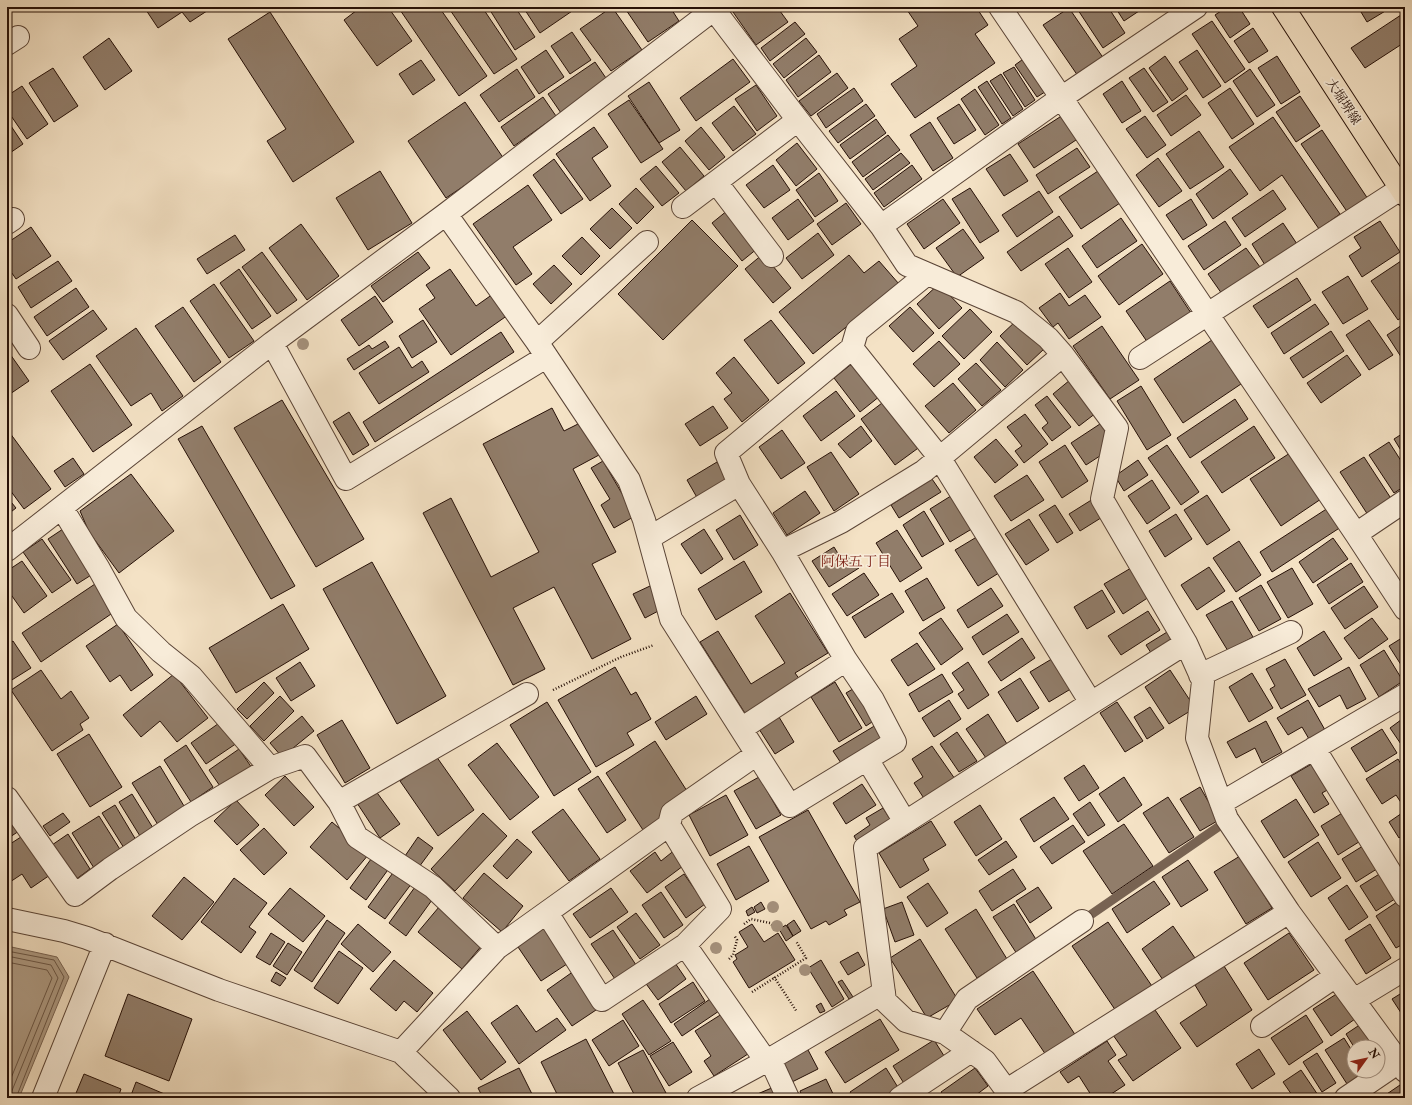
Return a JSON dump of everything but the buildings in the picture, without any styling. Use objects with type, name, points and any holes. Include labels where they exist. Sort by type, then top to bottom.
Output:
[{"type":"main road","name":"大堀堺線","points":[[1283,7],[1404,190]]},
{"type":"street","points":[[1000,7],[1208,314],[1405,609]]},
{"type":"street","points":[[881,226],[1061,98],[1196,7]]},
{"type":"street","points":[[7,550],[272,343],[446,214],[714,8],[798,120],[881,226],[907,265],[1016,312],[1048,338],[1064,355],[1117,428],[1102,499],[1186,643],[1203,681],[1197,738],[1227,819],[1288,912],[1402,1067],[1346,1098]]},
{"type":"street","points":[[683,207],[798,120]]},
{"type":"street","points":[[716,182],[772,256]]},
{"type":"street","points":[[1140,358],[1404,190]]},
{"type":"street","points":[[446,214],[542,350],[629,480],[644,520],[671,619],[790,806],[895,742],[874,700],[846,660],[782,551],[739,484],[726,453],[852,348],[857,331],[927,274]]},
{"type":"street","points":[[272,343],[346,479],[542,350],[647,242]]},
{"type":"street","points":[[7,315],[28,348]]},
{"type":"street","points":[[852,348],[940,457],[1091,703]]},
{"type":"street","points":[[782,551],[841,522],[924,471],[1064,355]]},
{"type":"street","points":[[649,538],[739,484]]},
{"type":"street","points":[[1356,534],[1405,500]]},
{"type":"street","points":[[62,508],[99,569],[126,618],[161,652],[191,676],[270,768]]},
{"type":"street","points":[[1200,675],[1291,632]]},
{"type":"street","points":[[1186,643],[865,848],[885,1001],[906,1021],[945,1033],[985,1061],[1010,1094],[1288,912]]},
{"type":"street","points":[[741,728],[846,660]]},
{"type":"street","points":[[339,802],[527,694]]},
{"type":"street","points":[[1221,803],[1405,695]]},
{"type":"street","points":[[1314,748],[1405,896]]},
{"type":"street","points":[[547,913],[602,1000],[685,945],[720,909],[670,825],[672,813],[757,754]]},
{"type":"street","points":[[7,798],[75,895],[110,869],[189,816],[270,768],[305,756],[339,802],[357,837],[433,887],[498,948]]},
{"type":"street","points":[[867,759],[904,822]]},
{"type":"street","points":[[401,1052],[498,948],[670,825]]},
{"type":"street","points":[[7,919],[64,931],[105,944],[219,990],[401,1052],[449,1098]]},
{"type":"street","points":[[945,1033],[966,999],[1082,921]]},
{"type":"street","points":[[43,1098],[105,944]]},
{"type":"street","points":[[685,945],[768,1060],[788,1098]]},
{"type":"street","points":[[1354,1000],[1405,969]]},
{"type":"street","points":[[1262,1026],[1336,976]]},
{"type":"street","points":[[698,1098],[768,1060],[884,992]]},
{"type":"street","points":[[900,1098],[971,1051]]},
{"type":"path","points":[[527,694],[552,691],[621,657],[680,635]]},
{"type":"path","points":[[738,927],[752,919],[770,923],[778,931]]},
{"type":"path","points":[[728,960],[734,950],[737,940],[731,932]]},
{"type":"path","points":[[747,994],[806,958],[796,941]]},
{"type":"path","points":[[774,977],[801,1017]]},
{"type":"water","points":[[7,946],[57,957],[69,977],[19,1098],[7,1098]]},
{"type":"waterway","points":[[1086,918],[1221,825]]},
{"type":"district","name":"阿保五丁目","points":[[856,561]]}]
